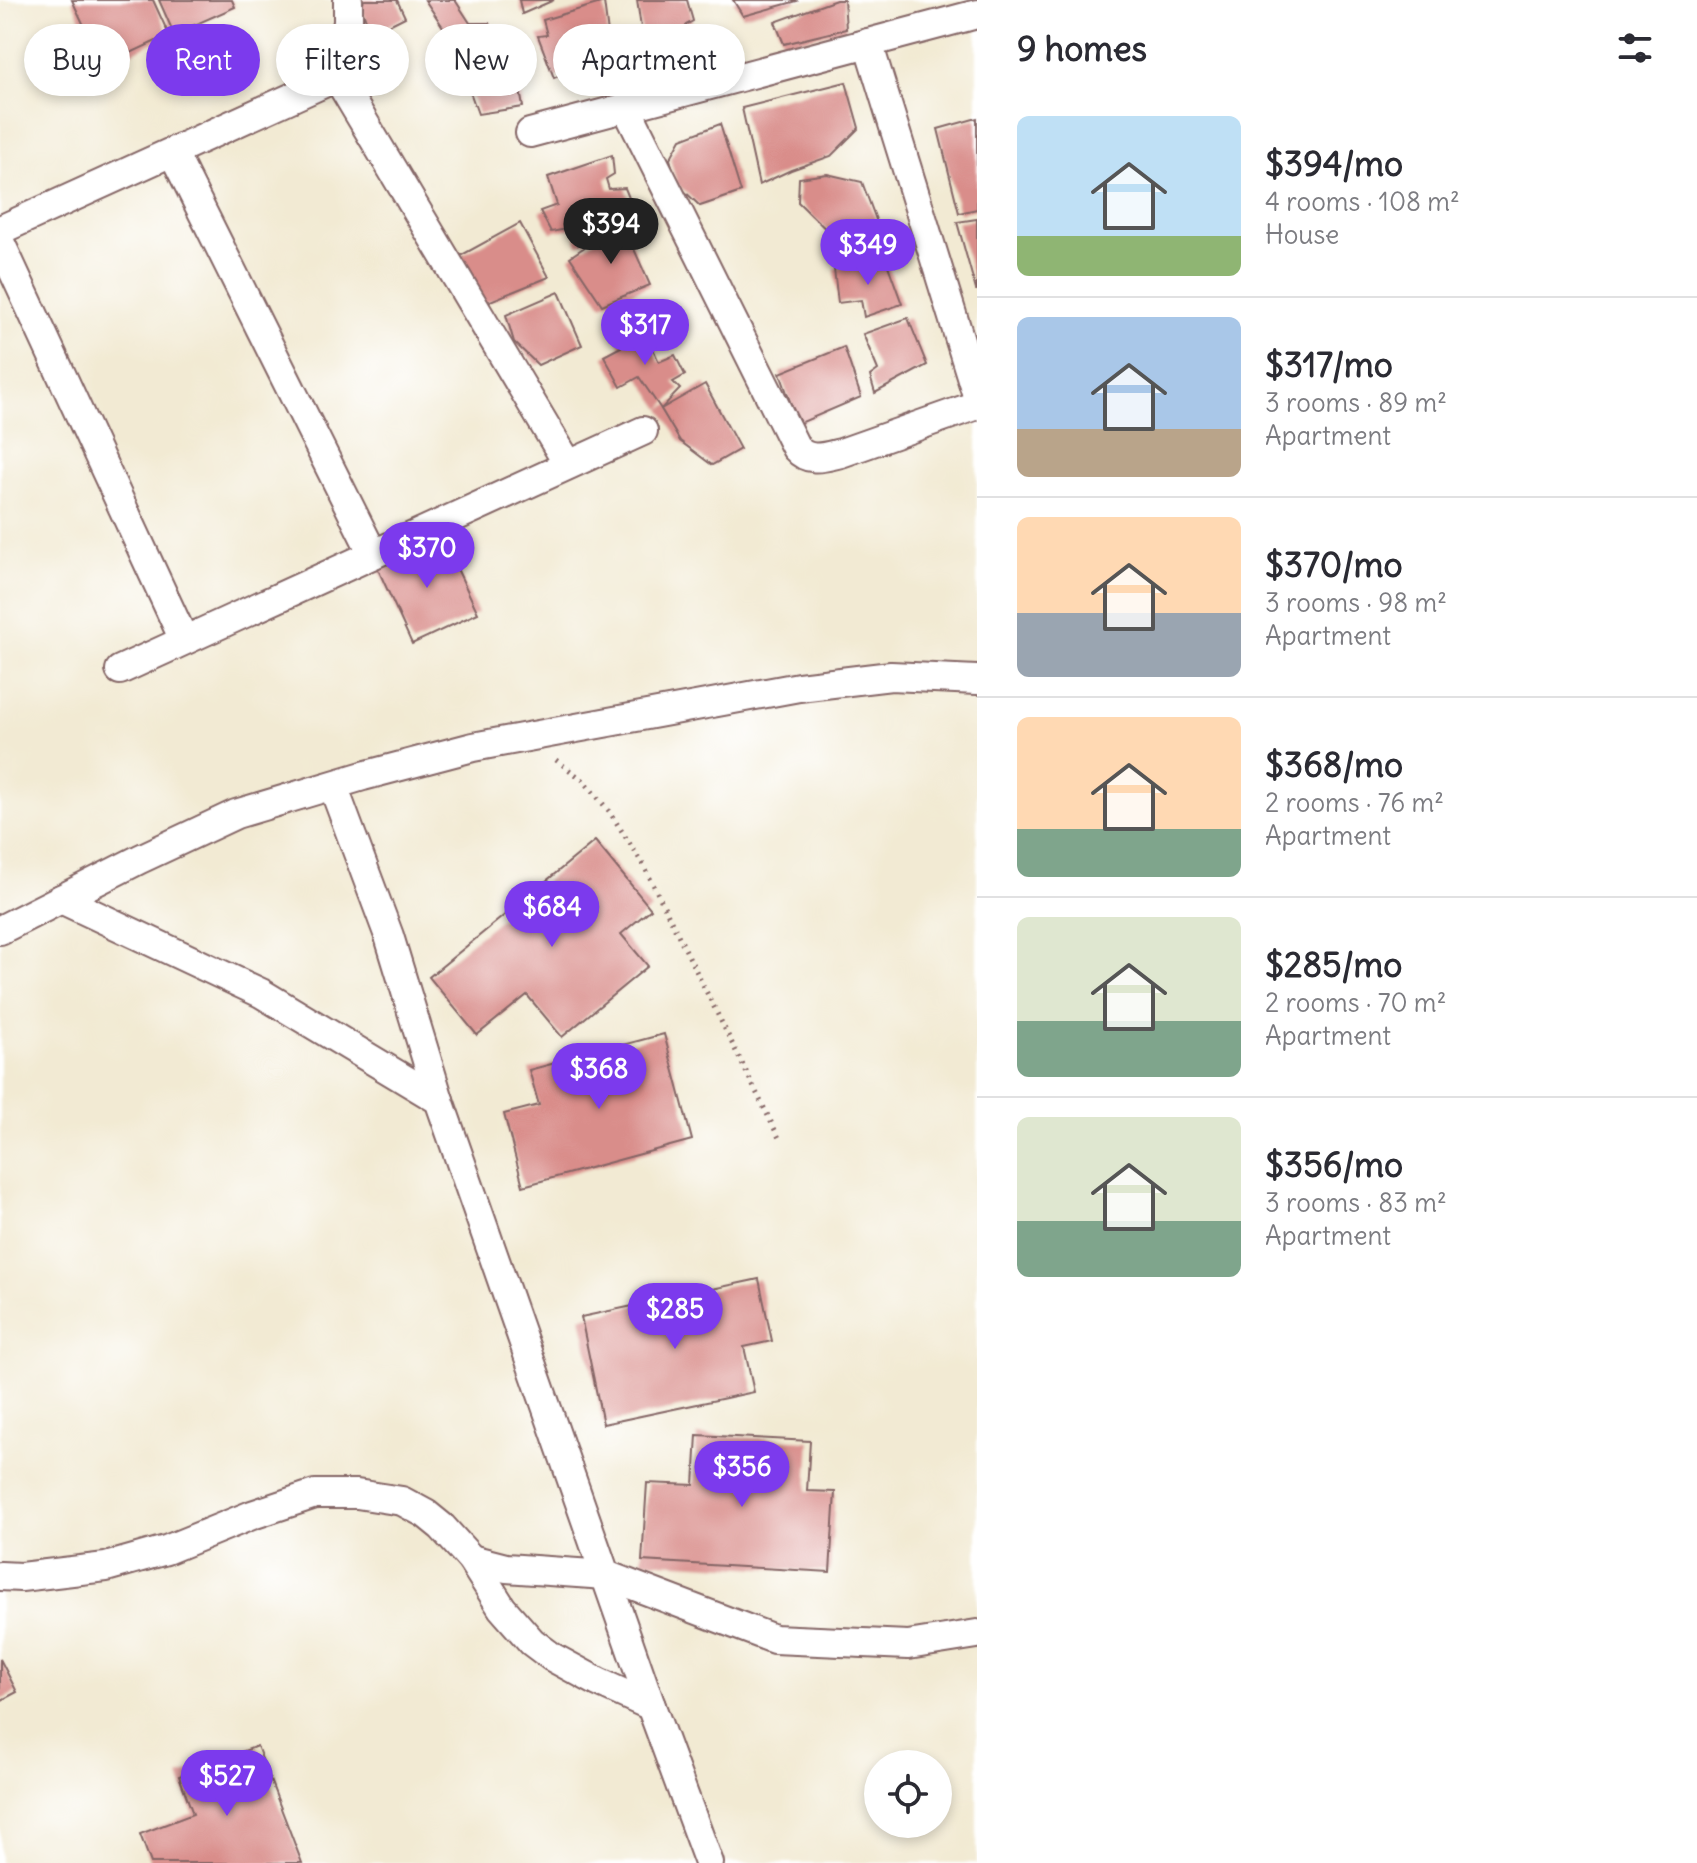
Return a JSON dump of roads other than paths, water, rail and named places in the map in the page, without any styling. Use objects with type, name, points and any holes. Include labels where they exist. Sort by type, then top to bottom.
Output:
[{"type":"street","points":[[348,0],[348,24]]},
{"type":"street","points":[[530,133],[977,14]]},
{"type":"street","points":[[868,43],[977,395]]},
{"type":"street","points":[[0,230],[296,96]]},
{"type":"street","points":[[348,96],[568,464]]},
{"type":"street","points":[[626,107],[802,455],[821,458],[841,453],[977,405]]},
{"type":"street","points":[[173,153],[373,554]]},
{"type":"street","points":[[0,242],[184,640]]},
{"type":"street","points":[[120,670],[643,431]]},
{"type":"street","points":[[0,930],[236,814],[473,747],[799,687],[891,676],[977,680]]},
{"type":"street","points":[[333,786],[389,936],[439,1100],[709,1863]]},
{"type":"street","points":[[61,899],[261,993],[439,1100]]},
{"type":"street","points":[[0,1576],[21,1577],[106,1567],[166,1550],[252,1515],[315,1494],[357,1494],[402,1501],[442,1527],[471,1559],[502,1608],[532,1642],[552,1657],[598,1682],[651,1706]]},
{"type":"street","points":[[471,1559],[506,1568],[606,1575],[774,1639],[908,1645],[977,1634]]}]
